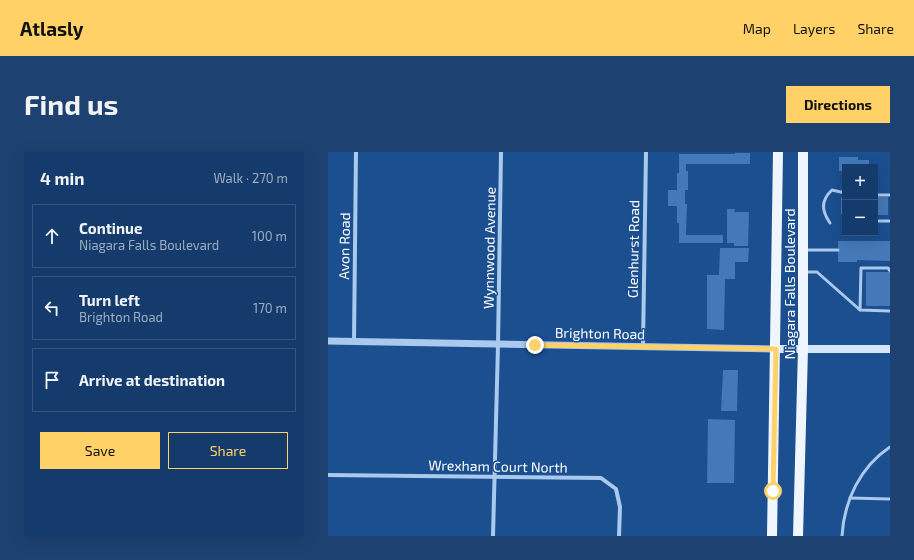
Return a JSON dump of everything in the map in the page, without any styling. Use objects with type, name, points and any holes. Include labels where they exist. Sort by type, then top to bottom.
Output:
[{"type":"main road","name":"Niagara Falls Boulevard","points":[[772,536],[778,152]]},
{"type":"main road","name":"Niagara Falls Boulevard","points":[[798,536],[803,349],[803,152]]},
{"type":"main road","points":[[776,349],[890,349]]},
{"type":"street","name":"Avon Road","points":[[354,341],[356,152]]},
{"type":"street","name":"Wynnwood Avenue","points":[[493,536],[501,152]]},
{"type":"street","name":"Glenhurst Road","points":[[643,346],[646,152]]},
{"type":"street","name":"Brighton Road","points":[[328,341],[776,349]]},
{"type":"street","name":"Wrexham Court North","points":[[328,475],[602,478],[616,489],[620,507],[619,536]]},
{"type":"lane","points":[[830,223],[823,212],[823,205],[827,196],[832,190],[842,192]]},
{"type":"lane","points":[[878,195],[890,195]]},
{"type":"lane","points":[[878,221],[890,221]]},
{"type":"lane","points":[[803,250],[838,250]]},
{"type":"lane","points":[[860,310],[861,268],[888,268],[890,271]]},
{"type":"lane","points":[[803,272],[817,272],[860,310],[890,311]]},
{"type":"lane","points":[[861,282],[866,282]]},
{"type":"lane","points":[[861,295],[866,295]]},
{"type":"lane","points":[[842,536],[843,519],[858,481],[880,455],[890,447]]},
{"type":"lane","points":[[850,498],[890,499]]},
{"type":"building","points":[[750,153],[750,164],[686,164],[686,171],[688,171],[688,190],[685,190],[685,204],[687,204],[686,235],[723,235],[723,243],[679,243],[677,206],[668,206],[668,190],[677,190],[679,154]]},
{"type":"building","points":[[839,157],[858,157],[858,160],[869,160],[869,164],[842,164],[842,171],[839,171]]},
{"type":"building","points":[[841,197],[842,197],[842,214]]},
{"type":"building","points":[[878,197],[888,197],[888,215],[878,215]]},
{"type":"building","points":[[727,209],[735,209],[734,212],[749,212],[748,246],[734,246],[734,243],[727,243]]},
{"type":"building","points":[[838,241],[890,241],[890,261],[857,260],[857,262],[838,262]]},
{"type":"building","points":[[720,248],[749,248],[748,262],[735,262],[735,279],[725,279],[724,330],[707,329],[707,275],[719,275]]},
{"type":"building","points":[[866,272],[890,272],[890,306],[866,306]]},
{"type":"building","points":[[723,370],[738,370],[737,411],[721,411]]},
{"type":"building","points":[[708,419],[735,420],[734,483],[707,483]]},
{"type":"route","points":[[535,345],[776,349],[773,491]]}]
